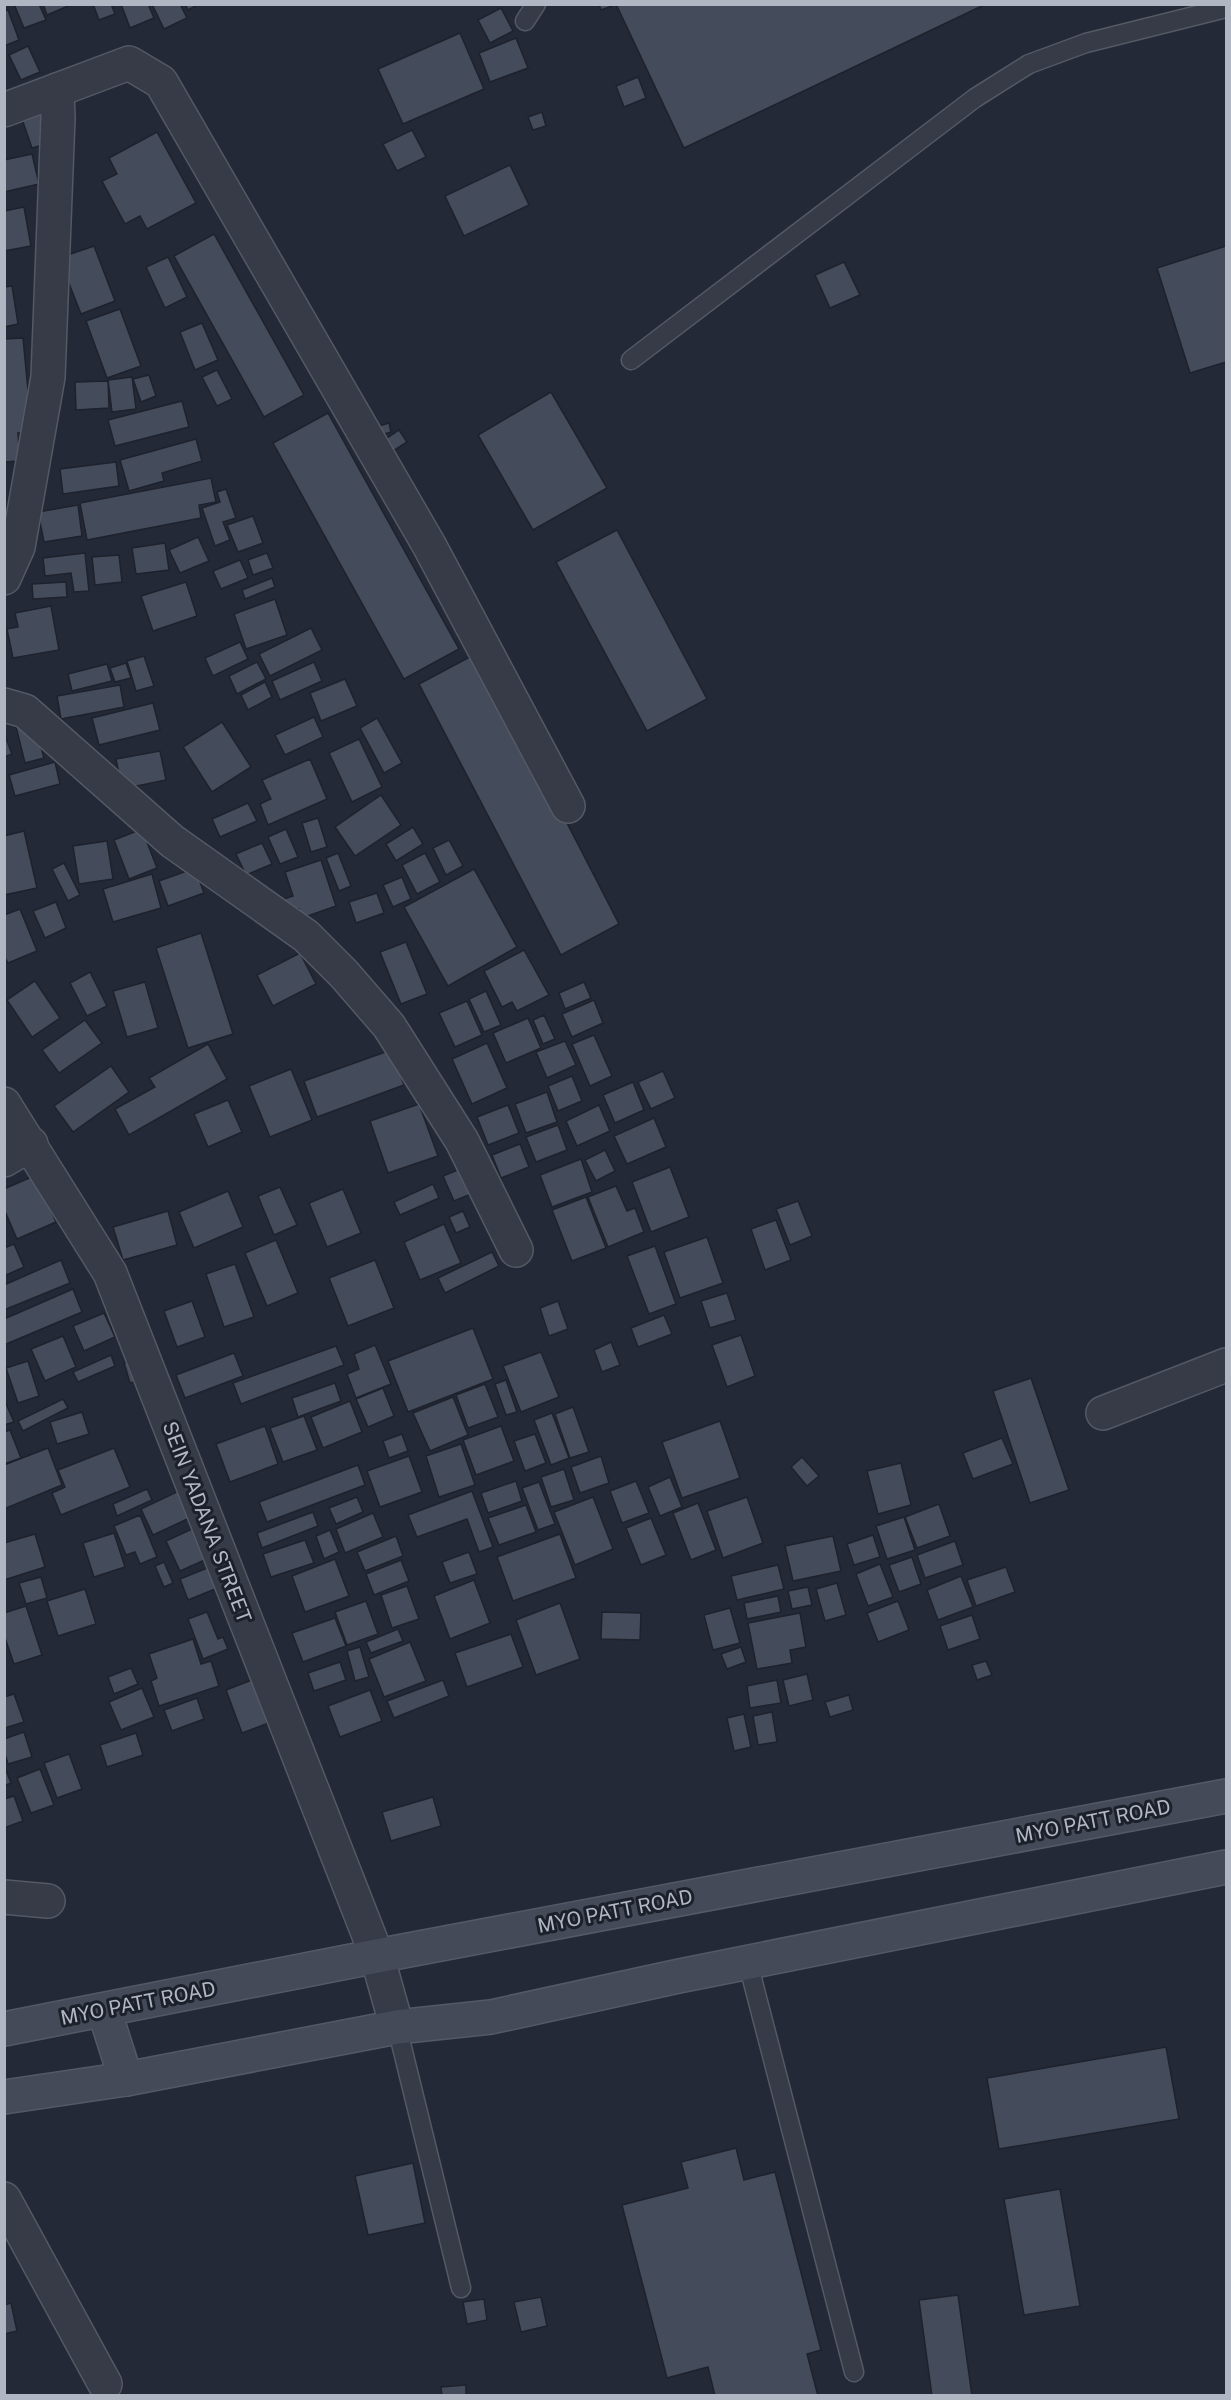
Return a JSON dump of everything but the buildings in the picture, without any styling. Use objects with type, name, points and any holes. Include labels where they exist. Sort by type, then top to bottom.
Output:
[{"type":"main road","name":"MYO PATT ROAD","points":[[4,2029],[377,1956],[1227,1796]]},
{"type":"main road","points":[[4,2097],[126,2079],[397,2027],[491,2017],[748,1963],[1227,1868]]},
{"type":"main road","points":[[104,2010],[126,2079]]},
{"type":"street","points":[[4,110],[129,63],[161,81],[429,545],[568,806]]},
{"type":"street","points":[[4,578],[18,546],[48,377],[58,129],[57,90]]},
{"type":"street","points":[[4,705],[25,711],[172,841],[306,936],[344,974],[389,1026],[462,1141],[516,1250]]},
{"type":"street","name":"SEIN YADANA STREET","points":[[4,1104],[18,1152],[110,1273],[377,1956],[397,2027]]},
{"type":"street","points":[[1103,1413],[1227,1365]]},
{"type":"street","points":[[4,1897],[48,1901]]},
{"type":"street","points":[[4,2199],[105,2384]]},
{"type":"lane","points":[[525,21],[536,4]]},
{"type":"lane","points":[[631,360],[975,98],[1029,64],[1086,42],[1227,8]]},
{"type":"lane","points":[[748,1963],[854,2372]]},
{"type":"lane","points":[[397,2027],[461,2288]]}]
